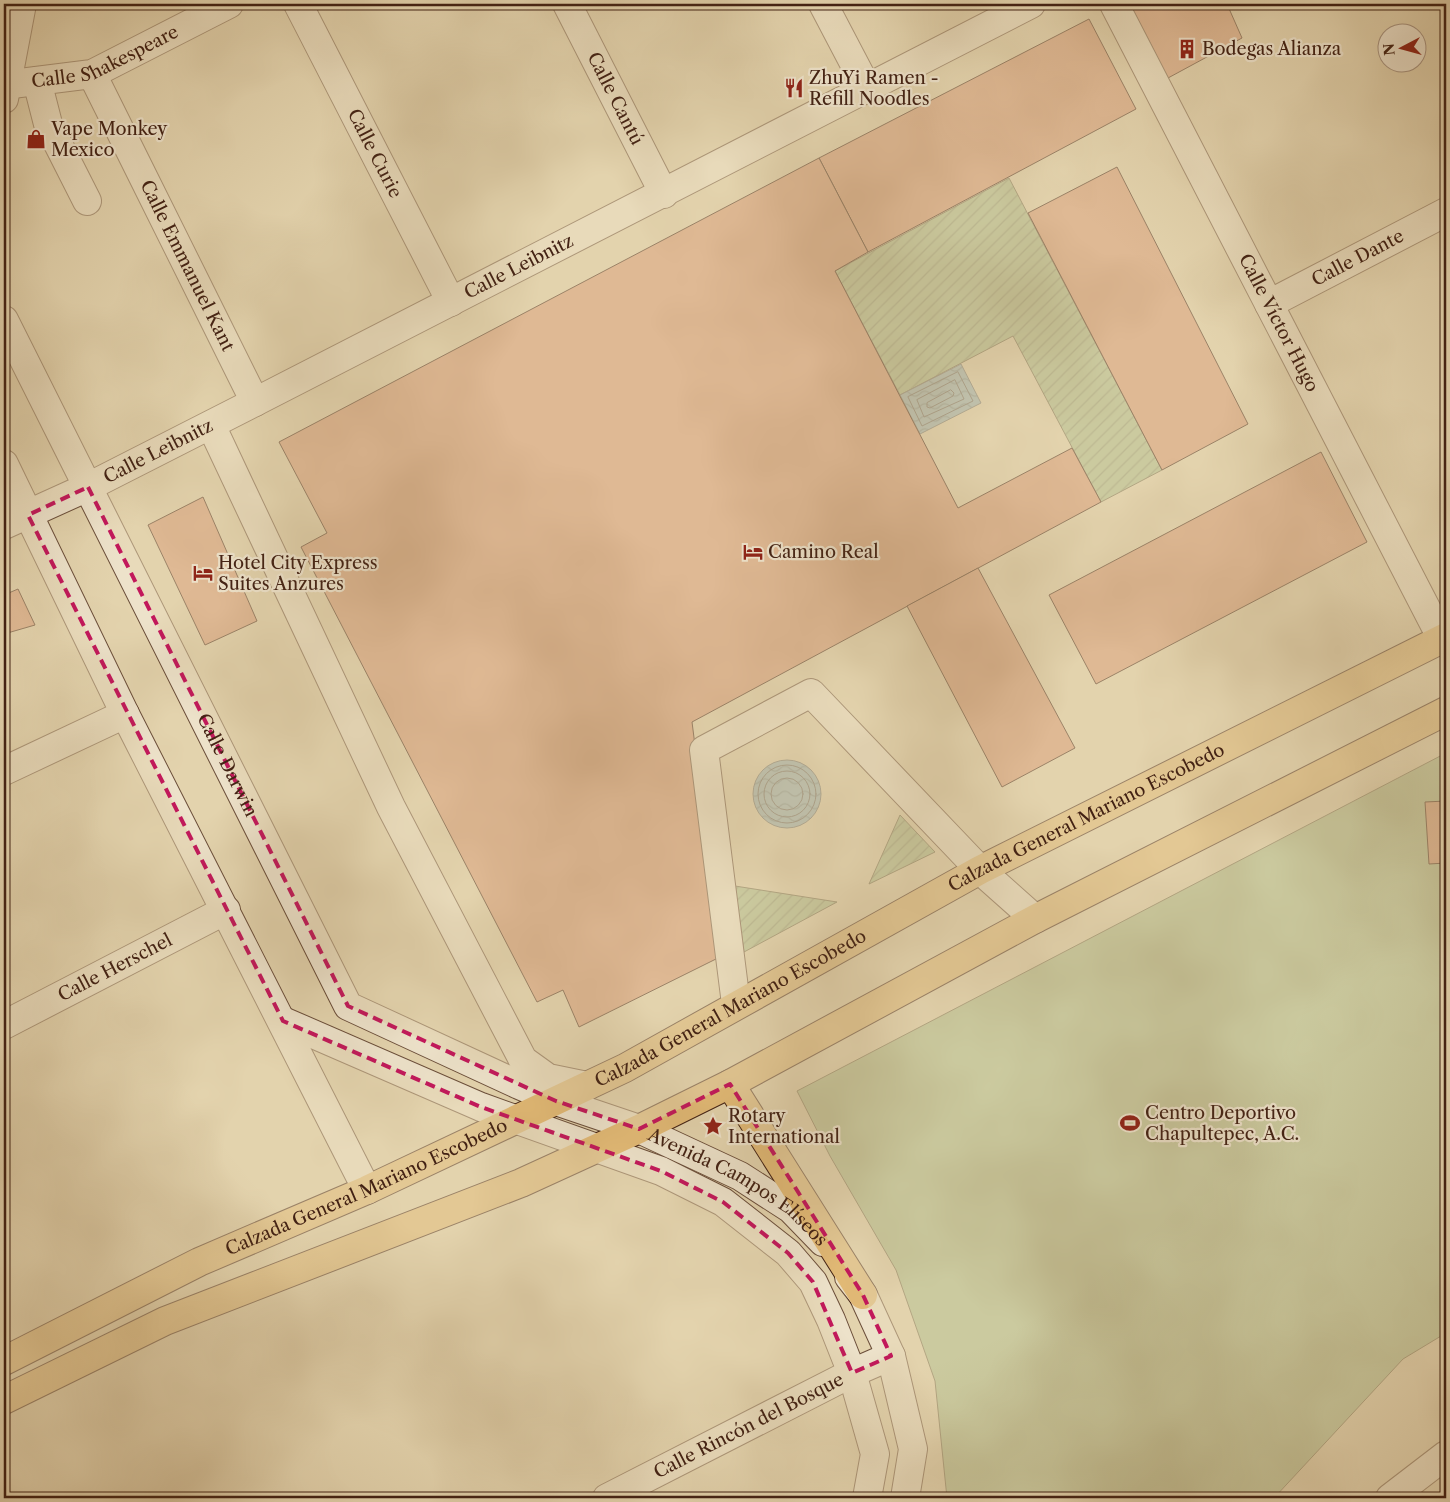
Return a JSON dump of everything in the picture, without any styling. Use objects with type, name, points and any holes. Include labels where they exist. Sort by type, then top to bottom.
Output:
[{"type":"main road","name":"Calzada General Mariano Escobedo","points":[[4,1361],[199,1262],[367,1190],[625,1068],[736,1004],[980,870],[1445,638]]},
{"type":"main road","points":[[4,1400],[165,1321],[521,1182],[639,1129],[730,1084],[1035,919],[1446,710]]},
{"type":"main road","points":[[730,1084],[863,1295]]},
{"type":"street","points":[[5,90],[22,4]]},
{"type":"street","name":"Calle Shakespeare","points":[[5,90],[44,80],[92,74],[229,4]]},
{"type":"street","name":"Calle Curie","points":[[298,4],[451,302]]},
{"type":"street","name":"Calle Cantú","points":[[567,4],[664,194]]},
{"type":"street","points":[[823,4],[867,88]]},
{"type":"street","name":"Calle Leibnitz","points":[[16,520],[88,487],[664,194],[1031,4]]},
{"type":"street","name":"Calle Víctor Hugo","points":[[1114,4],[1445,638]]},
{"type":"street","name":"Calle Emmanuel Kant","points":[[92,74],[255,402]]},
{"type":"street","points":[[44,80],[48,124],[92,197]]},
{"type":"street","name":"Calle Dante","points":[[1269,304],[1446,212]]},
{"type":"street","name":"Calle Darwin","points":[[4,320],[348,1006],[556,1101]]},
{"type":"street","points":[[211,424],[391,807],[524,1060],[548,1078],[587,1086]]},
{"type":"street","points":[[4,464],[16,520],[125,714],[367,1190]]},
{"type":"street","points":[[736,1004],[704,750],[811,694],[980,870],[1035,919]]},
{"type":"street","points":[[4,771],[125,714]]},
{"type":"street","name":"Calle Herschel","points":[[4,1025],[226,910]]},
{"type":"street","points":[[282,1021],[516,1120]]},
{"type":"street","name":"Avenida Campos Elíseos","points":[[556,1101],[639,1129],[740,1176],[791,1209],[822,1241],[863,1295],[891,1356],[913,1449],[905,1498]]},
{"type":"street","name":"Avenida Campos Elíseos","points":[[516,1120],[661,1171],[723,1202],[788,1254],[813,1282],[831,1320],[852,1373],[874,1454],[867,1498]]},
{"type":"street","name":"Calle Rincón del Bosque","points":[[607,1498],[852,1373],[891,1356]]},
{"type":"street","points":[[1390,1498],[1446,1455]]},
{"type":"highlighted area","points":[[88,487],[348,1006],[556,1101],[639,1129],[730,1084],[863,1295],[891,1356],[852,1373],[813,1282],[788,1253],[723,1202],[661,1171],[481,1107],[283,1021],[28,515]]},
{"type":"green space","points":[[1009,178],[1162,470],[1101,502],[1013,336],[900,395],[835,271]]},
{"type":"green space","name":"Centro Deportivo Chapultepec, A.C.","points":[[1446,753],[1446,1333],[1403,1359],[1274,1498],[947,1498],[935,1381],[896,1270],[830,1156],[797,1091]]},
{"type":"green space","points":[[900,815],[935,852],[869,884]]},
{"type":"green space","points":[[735,886],[837,902],[744,952]]},
{"type":"water","points":[[961,364],[981,403],[920,434],[900,395]]},
{"type":"water","points":[[780,760],[794,760],[806,765],[816,775],[821,787],[821,801],[816,813],[806,823],[794,828],[780,828],[768,823],[758,813],[753,801],[753,787],[758,775],[768,765]]},
{"type":"building","name":"Bodegas Alianza","points":[[1130,4],[1227,4],[1242,38],[1168,78]]},
{"type":"building","points":[[1089,19],[1136,109],[868,252],[819,158]]},
{"type":"building","points":[[819,158],[868,252],[835,271],[958,508],[1072,448],[1101,502],[692,722],[722,956],[579,1027],[563,990],[537,1002],[301,547],[327,533],[279,442]]},
{"type":"building","points":[[1117,167],[1248,424],[1162,470],[1028,213]]},
{"type":"building","points":[[1321,452],[1367,542],[1096,684],[1049,595]]},
{"type":"building","name":"Hotel City Express Suites Anzures","points":[[203,497],[257,621],[205,645],[148,525]]},
{"type":"building","points":[[978,568],[1075,748],[1002,787],[907,606]]},
{"type":"building","points":[[18,589],[35,625],[4,634],[4,595]]},
{"type":"building","points":[[1446,801],[1446,863],[1429,864],[1425,802]]},
{"type":"place","name":"Bodegas Alianza","points":[[1187,49]]},
{"type":"place","name":"ZhuYi Ramen - Refill Noodles","points":[[794,88]]},
{"type":"place","name":"Vape Monkey Mexico","points":[[36,139]]},
{"type":"place","name":"Camino Real","points":[[753,552]]},
{"type":"place","name":"Hotel City Express Suites Anzures","points":[[203,573]]},
{"type":"place","name":"Centro Deportivo Chapultepec, A.C.","points":[[1130,1123]]},
{"type":"place","name":"Rotary International","points":[[713,1126]]}]
